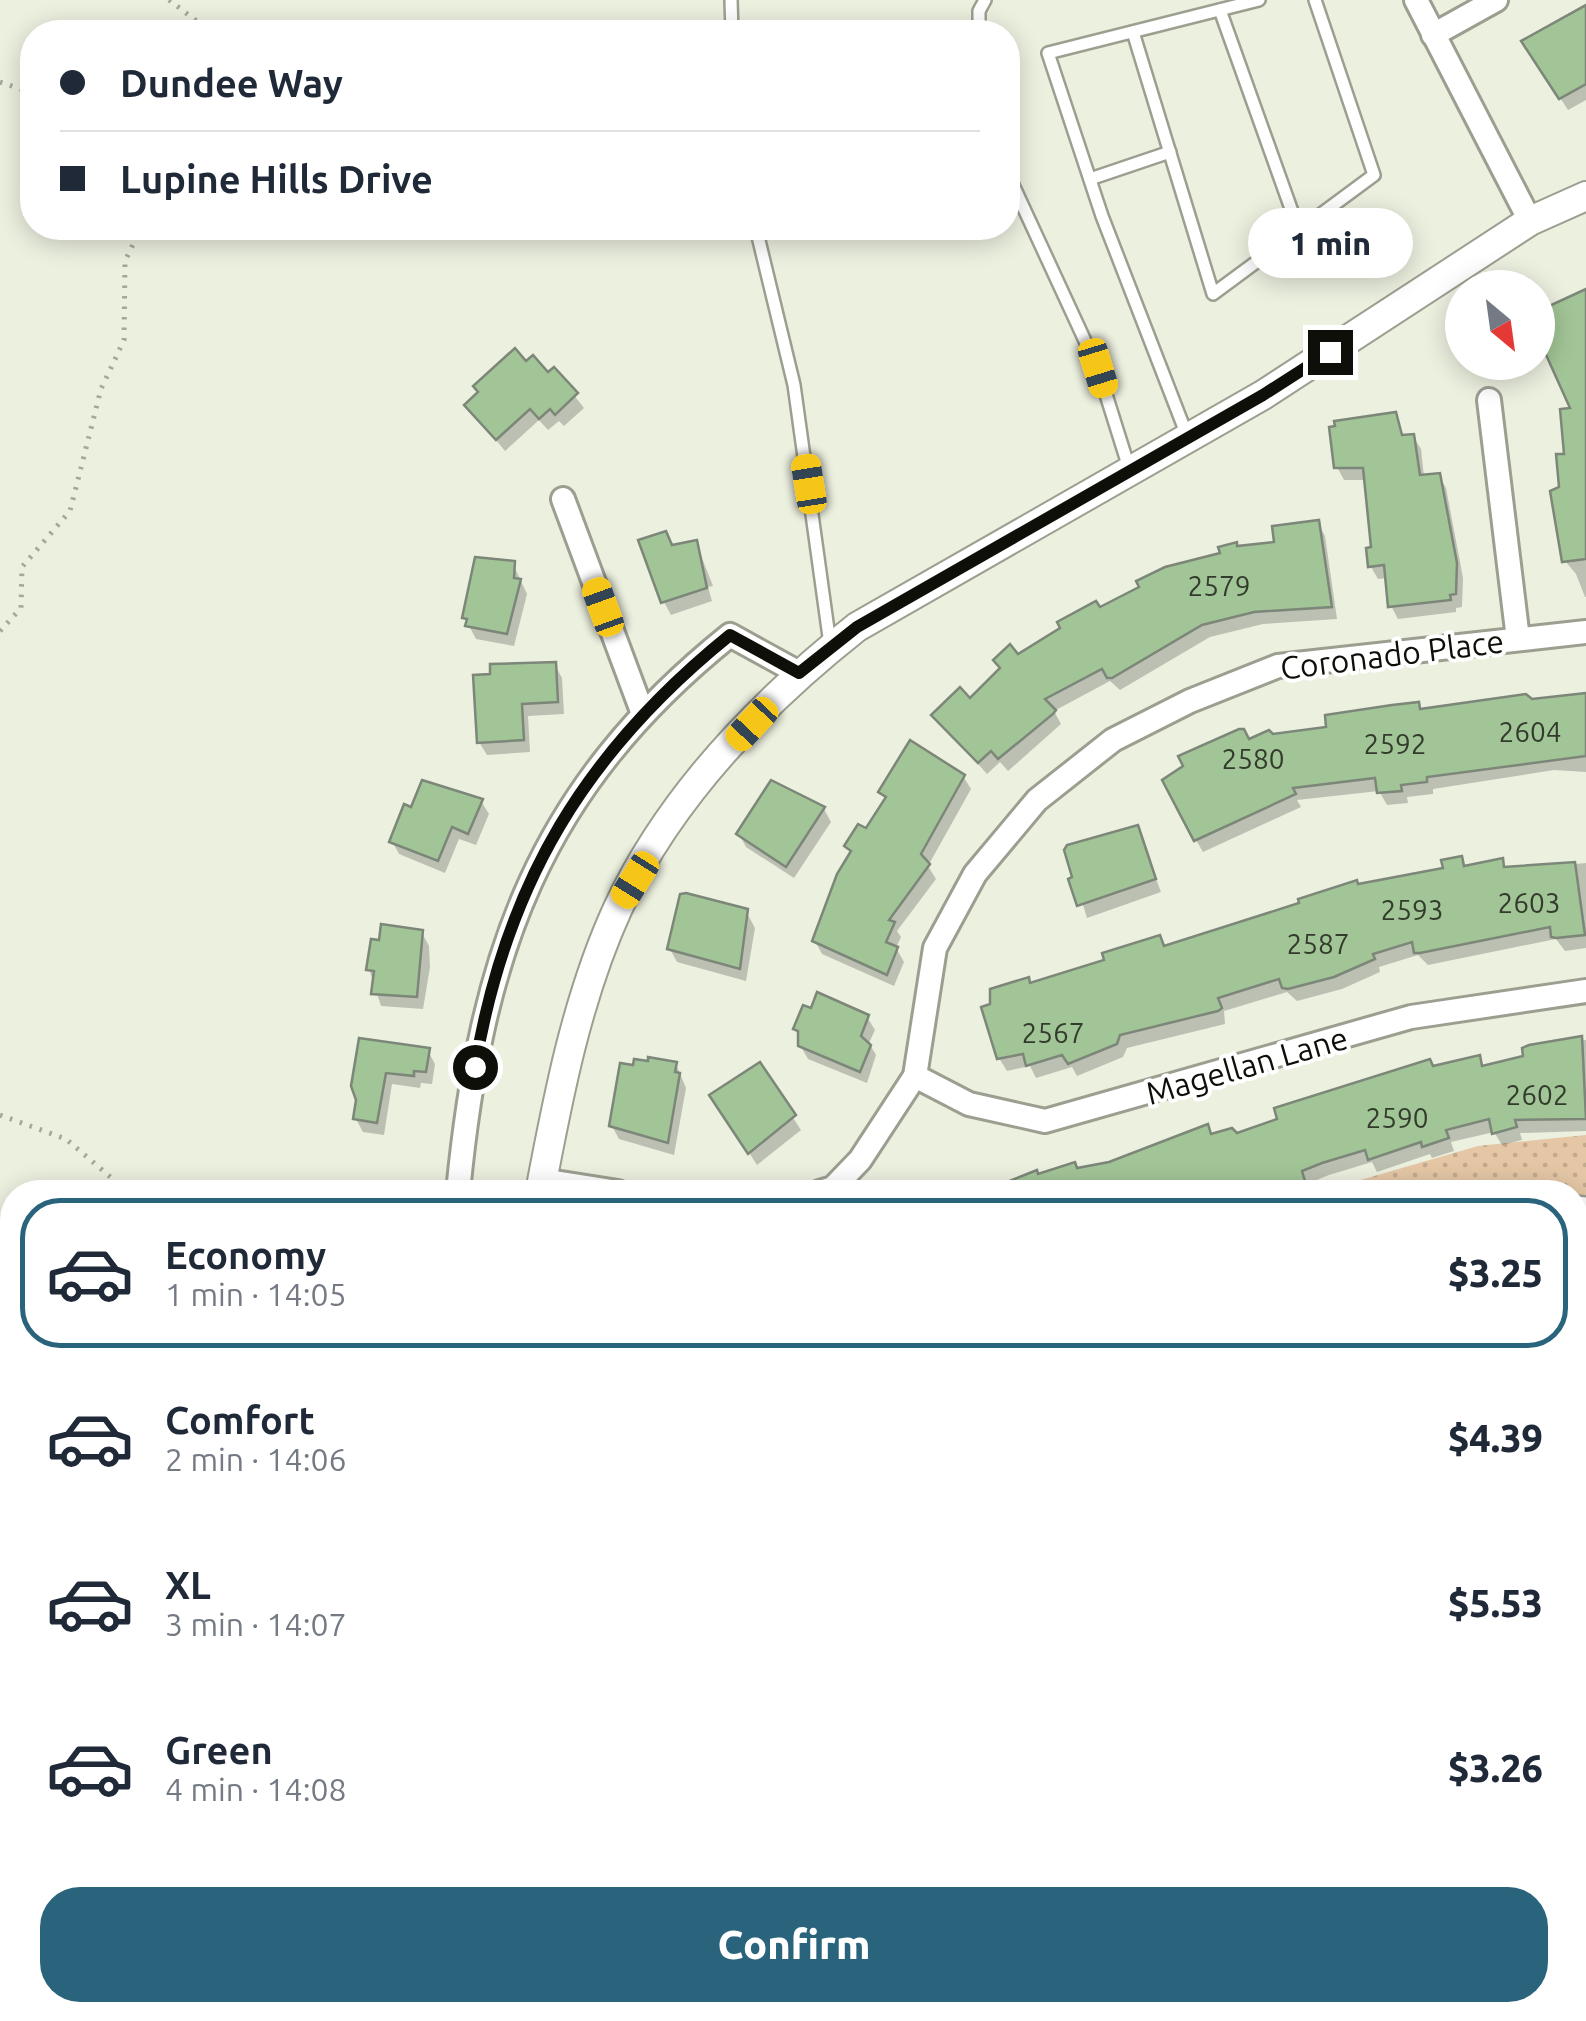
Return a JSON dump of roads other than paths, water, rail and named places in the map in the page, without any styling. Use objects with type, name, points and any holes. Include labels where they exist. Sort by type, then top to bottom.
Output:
[{"type":"street","points":[[1416,0],[1530,222]]},
{"type":"street","points":[[1434,35],[1496,0]]},
{"type":"street","points":[[542,1180],[573,1037],[618,907],[684,800],[799,673],[857,627],[1263,395],[1530,222],[1586,196]]},
{"type":"street","points":[[1489,400],[1518,639]]},
{"type":"street","points":[[563,500],[643,714]]},
{"type":"street","name":"Coronado Place","points":[[841,1180],[860,1160],[915,1076],[935,948],[976,874],[1037,800],[1113,740],[1190,701],[1278,666],[1586,632]]},
{"type":"street","points":[[460,1180],[487,994],[511,922],[570,804],[672,681],[730,635],[799,673]]},
{"type":"street","name":"Magellan Lane","points":[[915,1076],[968,1104],[1045,1121],[1412,1018],[1586,990]]},
{"type":"lane","points":[[1188,438],[1090,180],[1048,53],[1259,0]]},
{"type":"lane","points":[[1133,32],[1213,294],[1374,175],[1315,0]]},
{"type":"lane","points":[[1220,10],[1299,231]]},
{"type":"lane","points":[[1090,180],[1170,152]]},
{"type":"lane","points":[[1020,200],[1098,368],[1130,471]]},
{"type":"lane","points":[[759,240],[794,385],[831,648]]}]
